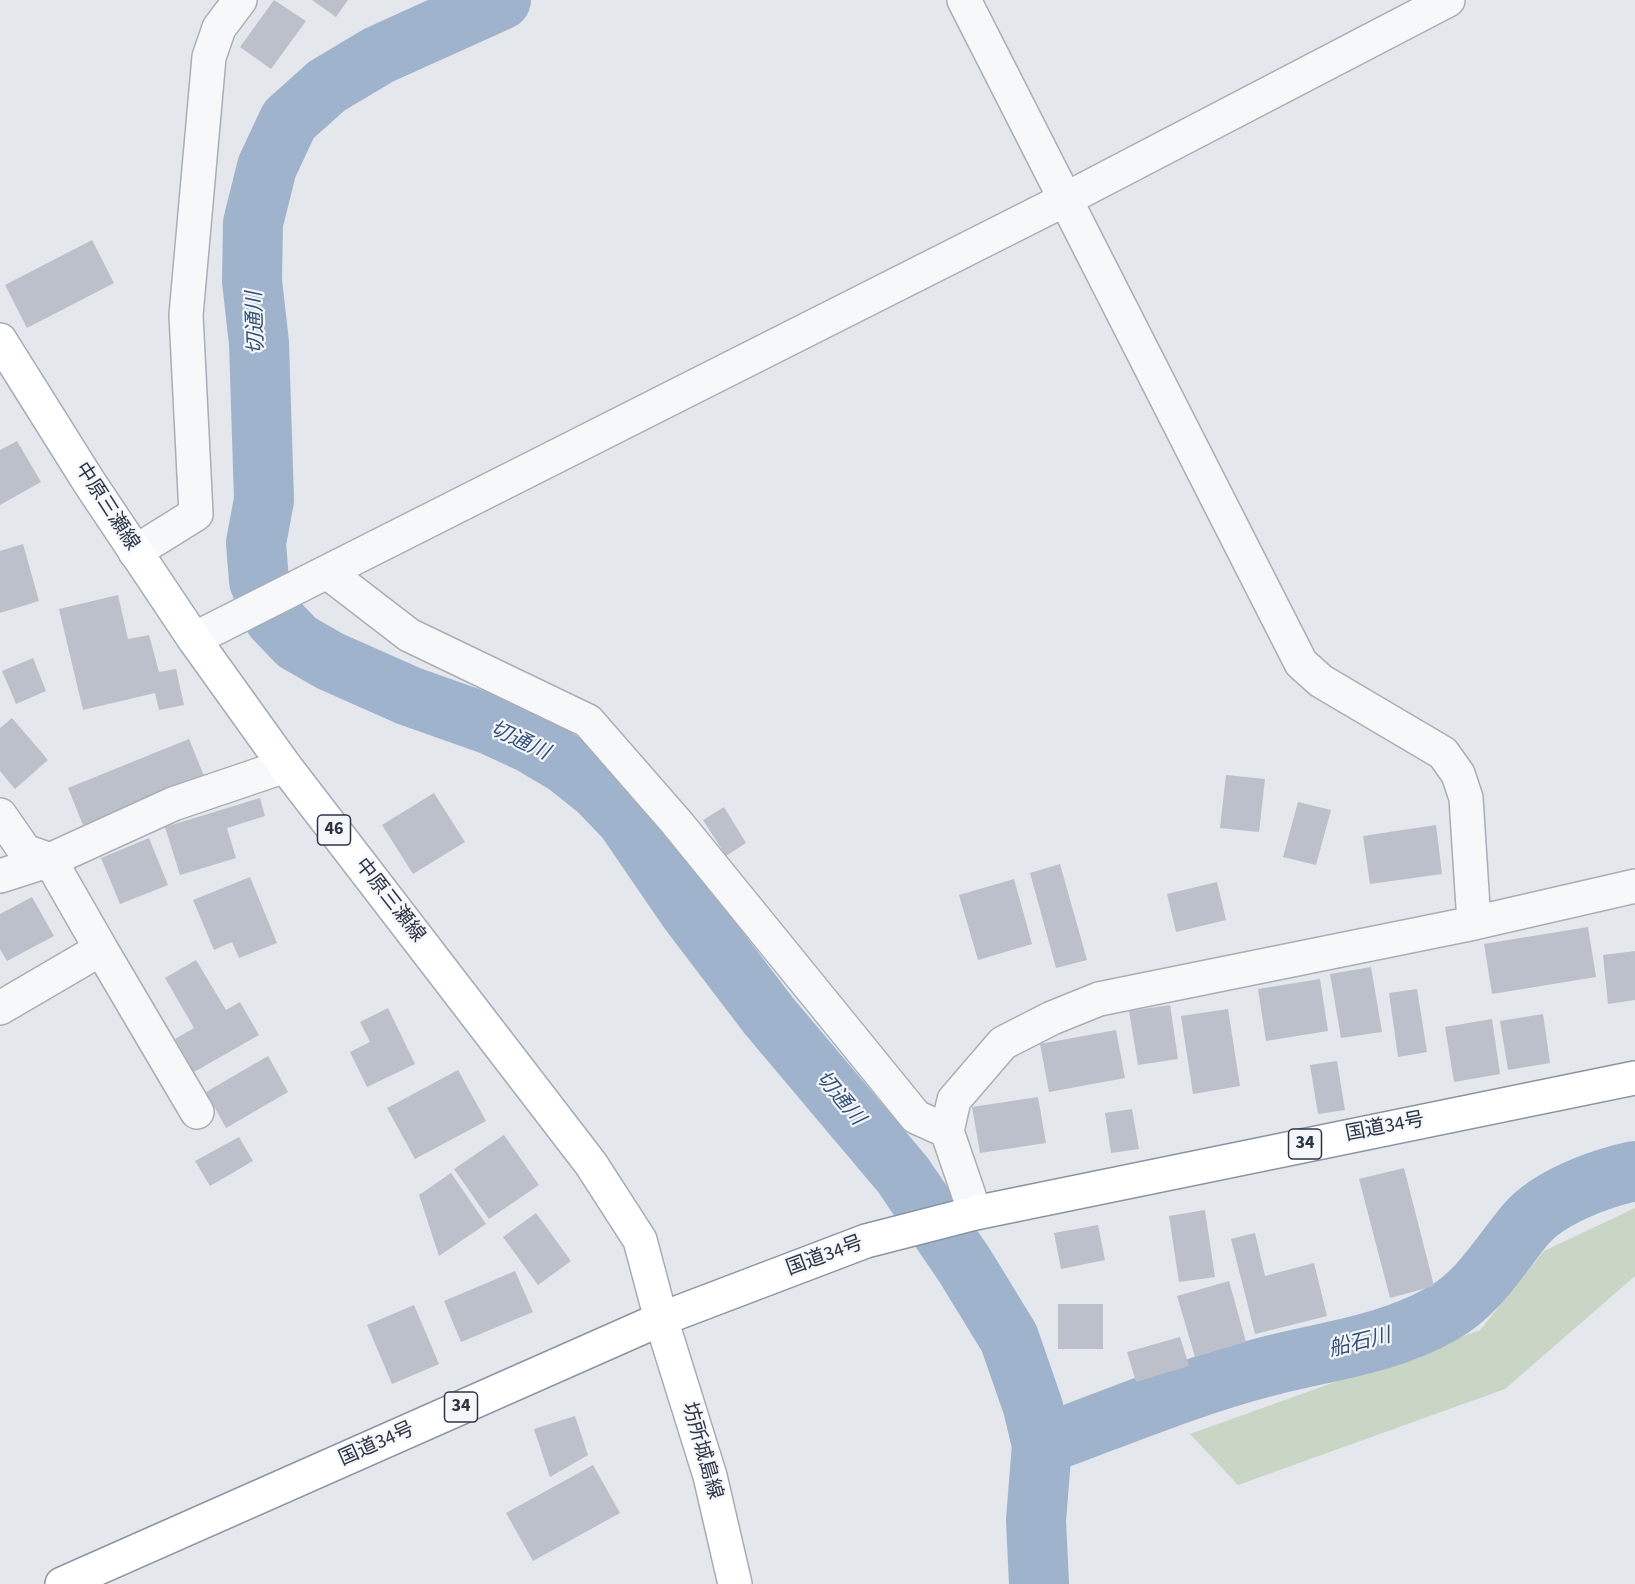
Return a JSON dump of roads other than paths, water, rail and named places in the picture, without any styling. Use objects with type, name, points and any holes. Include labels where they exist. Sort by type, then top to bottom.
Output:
[{"type":"main road","name":"中原三瀬線","points":[[0,340],[88,482],[194,639],[285,766],[591,1164],[640,1240],[661,1319]]},
{"type":"main road","name":"国道34号","points":[[62,1584],[661,1319],[866,1241],[975,1213],[1635,1078]]},
{"type":"main road","name":"坊所城島線","points":[[661,1319],[710,1476],[735,1584]]},
{"type":"street","points":[[135,552],[196,513],[186,315],[209,57],[219,28],[240,0]]},
{"type":"street","points":[[964,0],[1300,663],[1321,681],[1443,753],[1458,774],[1466,798],[1474,923]]},
{"type":"street","points":[[194,639],[1066,199],[1448,0]]},
{"type":"street","points":[[327,572],[409,635],[588,721],[677,823],[916,1117],[947,1131]]},
{"type":"street","points":[[0,876],[50,860],[173,804],[285,766]]},
{"type":"street","points":[[0,815],[25,851],[50,860],[197,1112]]},
{"type":"street","points":[[975,1213],[947,1131],[954,1100],[1003,1043],[1052,1018],[1099,999],[1474,923],[1635,886]]},
{"type":"street","points":[[0,1008],[101,950]]},
{"type":"waterway","name":"切通川","points":[[501,0],[379,55],[327,86],[289,120],[267,167],[253,223],[252,281],[259,343],[264,500],[256,543],[259,581],[274,618],[297,642],[330,661],[409,696],[491,725],[530,743],[567,765],[597,789],[626,819],[689,911],[769,1016],[903,1175],[965,1266],[1009,1338],[1033,1407],[1042,1445],[1036,1520],[1039,1584]]},
{"type":"waterway","name":"船石川","points":[[1042,1445],[1152,1403],[1236,1375],[1378,1340],[1422,1324],[1456,1305],[1468,1295],[1526,1224],[1548,1205],[1576,1190],[1607,1178],[1635,1171]]}]
